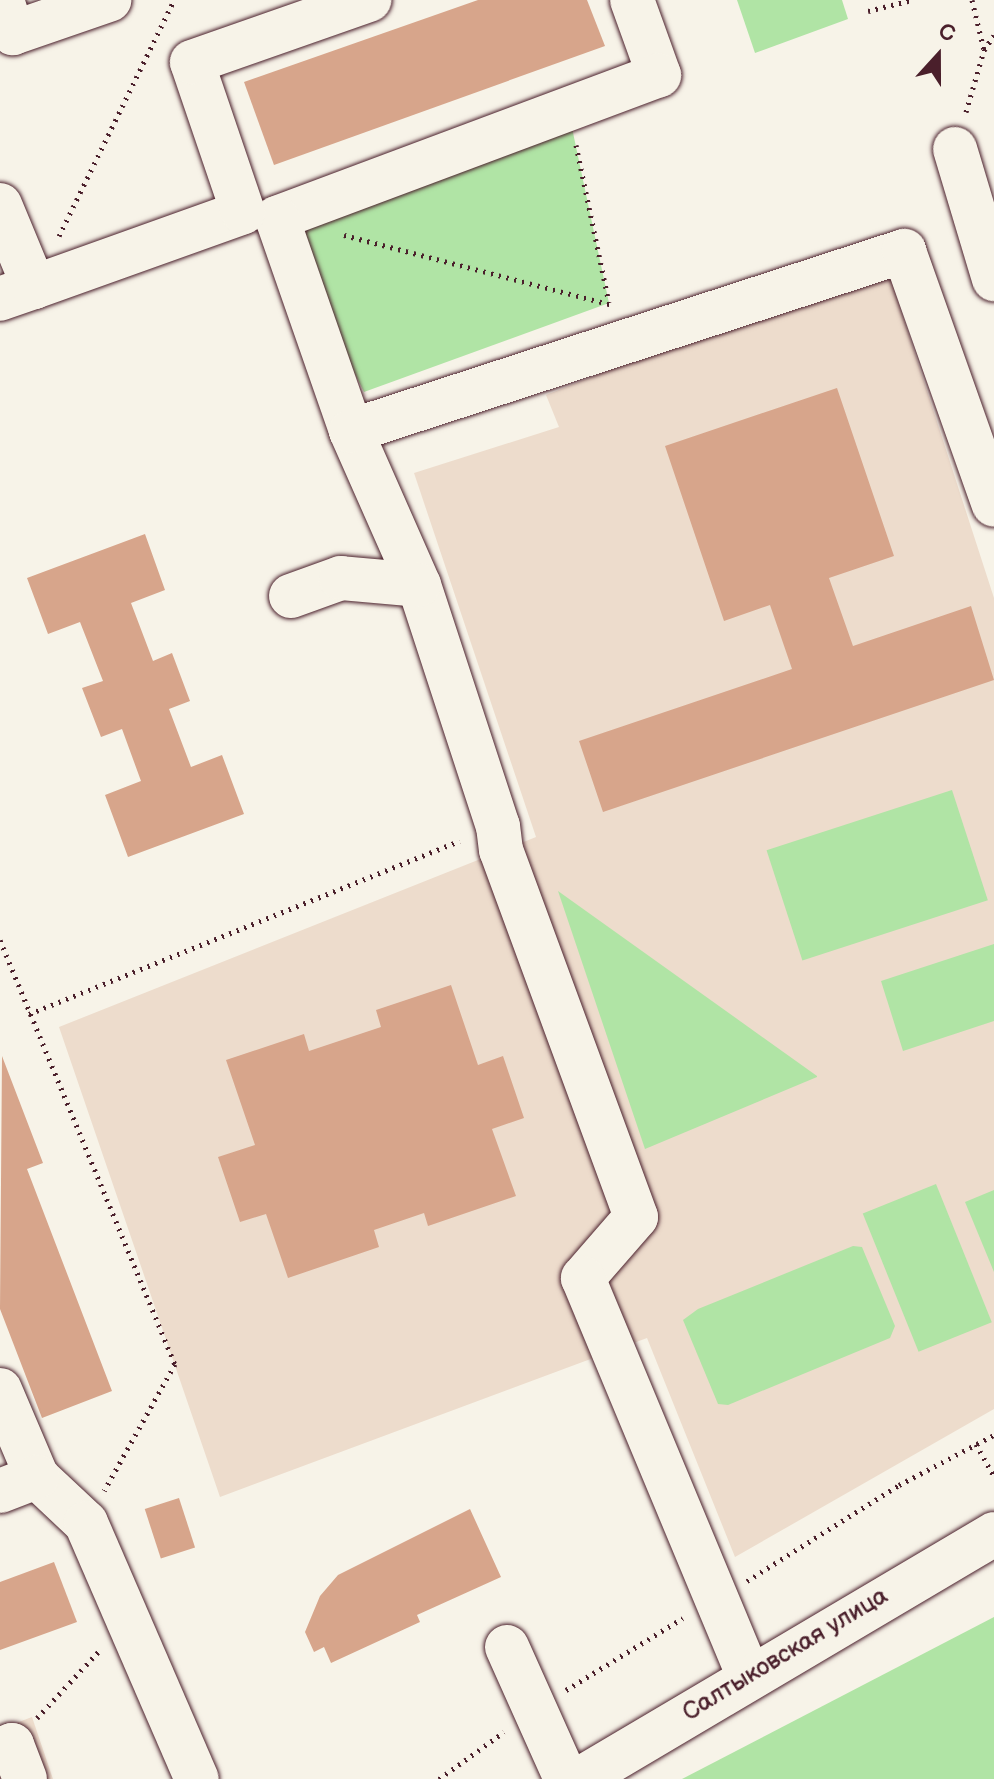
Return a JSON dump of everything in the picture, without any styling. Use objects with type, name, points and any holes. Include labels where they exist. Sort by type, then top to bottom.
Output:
[{"type":"street","points":[[2,0],[13,33],[109,0]]},
{"type":"street","points":[[0,205],[17,293],[243,212],[192,62],[369,0]]},
{"type":"street","points":[[632,0],[659,75],[277,218],[351,431],[419,585],[498,826],[501,850],[636,1217],[583,1278],[748,1675]]},
{"type":"street","points":[[955,149],[994,279]]},
{"type":"street","points":[[351,431],[904,251],[978,410],[994,505]]},
{"type":"street","points":[[291,596],[341,578],[419,585]]},
{"type":"street","points":[[0,1390],[18,1484],[86,1523],[197,1779]]},
{"type":"street","name":"Салтыковская улица","points":[[580,1779],[748,1675],[994,1534]]},
{"type":"street","points":[[507,1647],[566,1779]]},
{"type":"path","points":[[17,293],[174,0]]},
{"type":"path","points":[[868,11],[912,0]]},
{"type":"path","points":[[972,0],[984,50]]},
{"type":"path","points":[[955,149],[984,50],[994,35]]},
{"type":"path","points":[[568,109],[609,303]]},
{"type":"path","points":[[338,233],[624,307]]},
{"type":"path","points":[[29,1014],[498,826]]},
{"type":"path","points":[[0,940],[175,1364],[86,1523]]},
{"type":"path","points":[[976,1444],[994,1476]]},
{"type":"path","points":[[12,1758],[129,1619]]},
{"type":"shaded area","points":[[885,261],[994,598],[994,1409],[735,1557],[647,1338],[220,1497],[59,1027],[536,837],[414,473],[559,427],[546,395]]},
{"type":"shaded area","points":[[32,1717],[53,1779],[0,1779],[0,1729]]},
{"type":"green space","points":[[737,0],[842,0],[848,19],[755,53]]},
{"type":"green space","points":[[568,109],[609,303],[364,392],[277,218]]},
{"type":"green space","points":[[952,790],[988,900],[802,961],[767,850]]},
{"type":"green space","points":[[558,891],[817,1076],[817,1077],[645,1149]]},
{"type":"green space","points":[[994,944],[994,1021],[903,1051],[881,981]]},
{"type":"green space","points":[[936,1184],[992,1322],[919,1352],[863,1214]]},
{"type":"green space","points":[[994,1190],[994,1272],[965,1202]]},
{"type":"green space","points":[[853,1246],[862,1247],[895,1326],[890,1338],[728,1405],[718,1404],[683,1320],[698,1309]]},
{"type":"green space","points":[[994,1617],[994,1779],[682,1779]]},
{"type":"building","points":[[478,0],[587,0],[605,46],[274,165],[244,82]]},
{"type":"building","points":[[837,388],[894,556],[829,578],[853,646],[971,606],[994,680],[603,812],[579,741],[792,669],[770,605],[724,621],[665,446]]},
{"type":"building","points":[[145,534],[165,590],[131,603],[153,661],[172,653],[190,701],[169,709],[191,767],[222,755],[244,814],[128,857],[105,795],[141,781],[122,729],[101,737],[82,688],[103,681],[80,622],[48,634],[27,578]]},
{"type":"building","points":[[451,985],[478,1065],[503,1056],[524,1118],[492,1129],[516,1196],[428,1226],[424,1213],[374,1230],[379,1247],[288,1278],[266,1214],[240,1222],[218,1157],[255,1145],[226,1060],[304,1034],[309,1051],[381,1027],[376,1010]]},
{"type":"building","points":[[2,1056],[43,1163],[27,1169],[112,1391],[42,1418],[0,1309]]},
{"type":"building","points":[[179,1498],[195,1547],[161,1559],[145,1509]]},
{"type":"building","points":[[470,1509],[501,1577],[417,1615],[420,1622],[331,1663],[324,1647],[314,1652],[305,1632],[320,1596],[338,1575]]},
{"type":"building","points":[[54,1562],[77,1622],[0,1650],[0,1582]]}]
